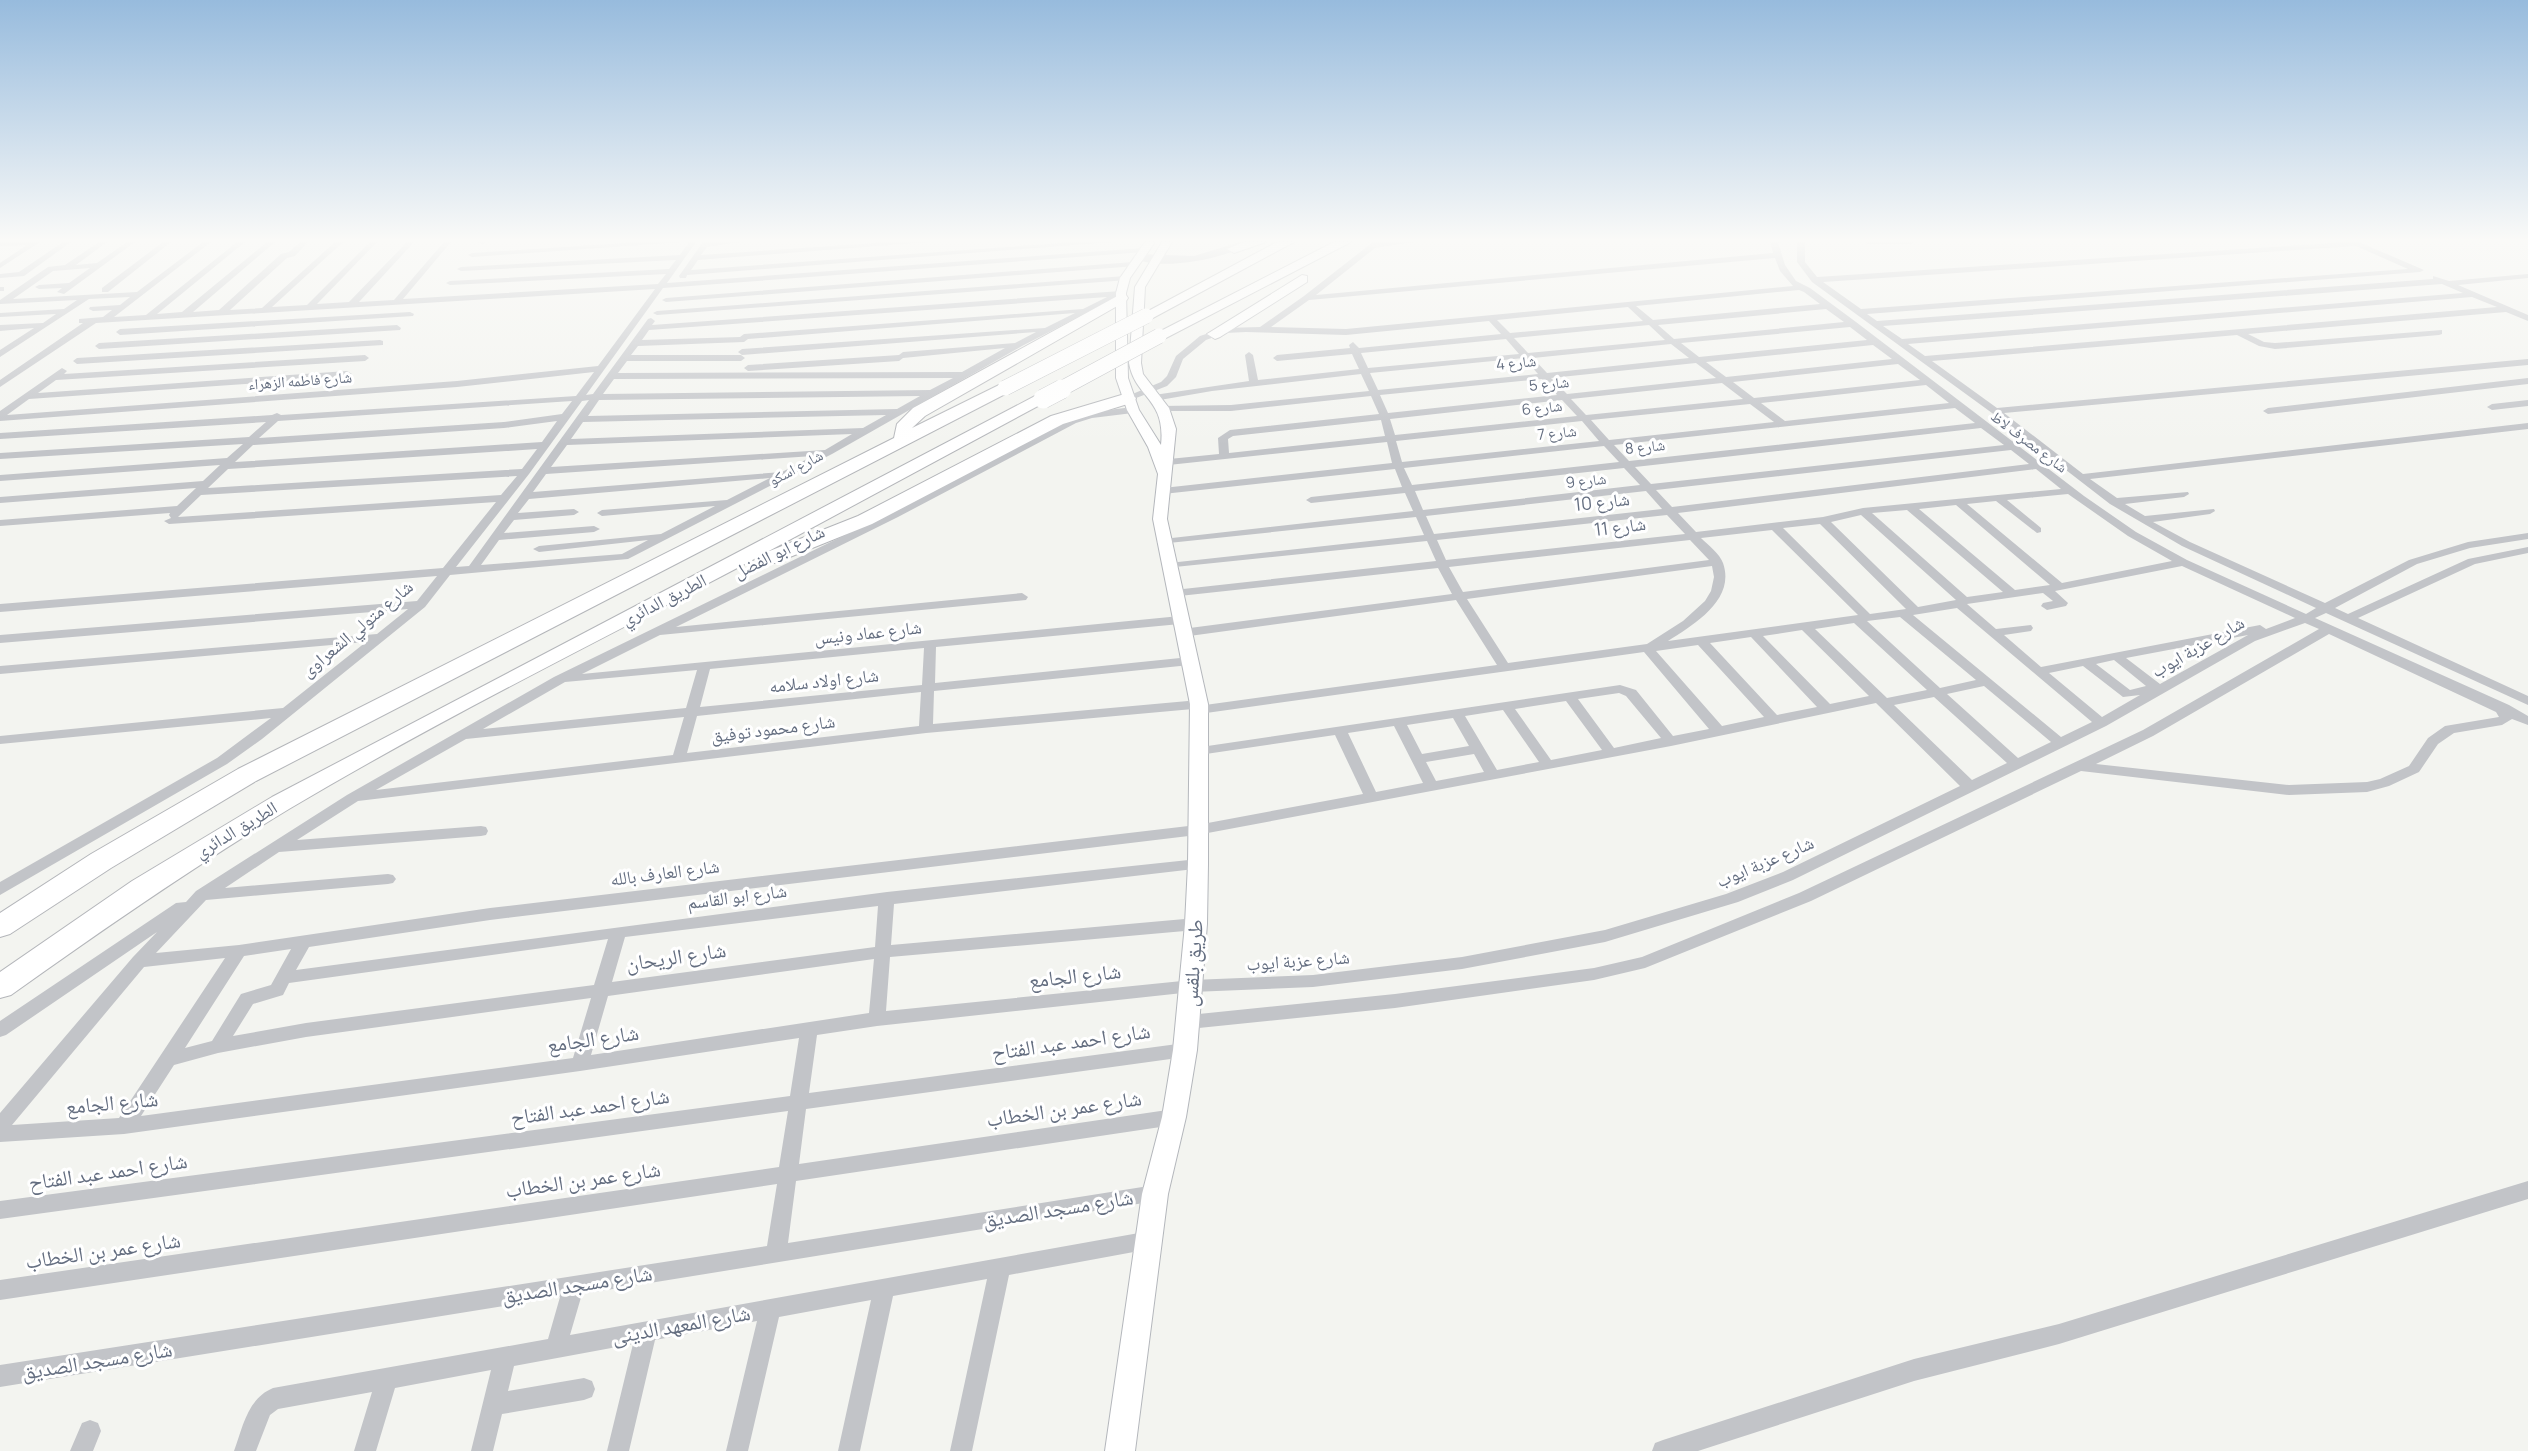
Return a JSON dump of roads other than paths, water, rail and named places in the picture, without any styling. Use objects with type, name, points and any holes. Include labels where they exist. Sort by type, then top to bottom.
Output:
[{"type":"highway","points":[[903,441],[905,425],[919,412],[1097,310]]},
{"type":"highway","name":"الطريق الدائري","points":[[0,927],[139,838],[257,769],[1158,310]]},
{"type":"highway","name":"الطريق الدائري","points":[[0,987],[142,888],[281,803],[408,733],[708,577],[1211,310]]},
{"type":"highway","points":[[1215,334],[1254,310]]},
{"type":"highway","points":[[708,577],[825,538],[884,511],[1057,420],[1131,404]]},
{"type":"main road","points":[[1121,310],[1122,378],[1131,404],[1155,447],[1163,472]]},
{"type":"main road","points":[[1138,310],[1135,363],[1137,374],[1163,408]]},
{"type":"main road","name":"طريق بلقس","points":[[1120,1451],[1155,1194],[1174,1118],[1185,1050],[1196,924],[1199,707],[1160,519],[1169,429],[1163,408]]},
{"type":"street","points":[[104,320],[120,310]]},
{"type":"street","points":[[0,416],[154,310]]},
{"type":"street","points":[[184,315],[190,310]]},
{"type":"street","points":[[221,313],[225,310]]},
{"type":"street","points":[[82,321],[269,310]]},
{"type":"street","points":[[299,321],[309,310]]},
{"type":"street","points":[[250,400],[349,310]]},
{"type":"street","name":"شارع متولي الشعراوى","points":[[4,884],[222,761],[421,604],[525,472],[644,310]]},
{"type":"street","points":[[472,570],[659,310]]},
{"type":"street","points":[[657,313],[701,310]]},
{"type":"street","points":[[646,328],[897,310]]},
{"type":"street","points":[[896,375],[905,339],[906,310]]},
{"type":"street","points":[[636,343],[744,338],[1088,310]]},
{"type":"street","name":"شارع اسكو","points":[[0,608],[624,557],[787,474],[967,375],[1018,344],[1088,310]]},
{"type":"street","points":[[1261,330],[1290,310]]},
{"type":"street","points":[[1152,394],[1168,380],[1179,358],[1203,338],[1215,334],[1239,330],[1346,332],[1580,310]]},
{"type":"street","points":[[1636,310],[1672,341],[1782,423]]},
{"type":"street","points":[[1277,358],[1789,310]]},
{"type":"street","name":"شارع مصرف لاظ","points":[[1832,310],[2069,491],[2161,550],[2528,721]]},
{"type":"street","name":"شارع مصرف لاظ","points":[[1855,310],[1995,411],[2109,499],[2142,520],[2186,544],[2525,699]]},
{"type":"street","points":[[1858,312],[1889,310]]},
{"type":"street","points":[[1152,394],[1850,324],[2068,310]]},
{"type":"street","points":[[1898,342],[2284,310]]},
{"type":"street","points":[[1921,359],[2500,310]]},
{"type":"street","points":[[2510,310],[2528,318]]},
{"type":"street","points":[[0,315],[66,311]]},
{"type":"street","points":[[0,354],[66,311]]},
{"type":"street","points":[[120,332],[410,314]]},
{"type":"street","points":[[2208,316],[2262,344],[2275,346],[2439,332]]},
{"type":"street","points":[[1491,318],[1717,562],[1721,574],[1717,596],[1708,606],[1648,649]]},
{"type":"street","points":[[0,384],[94,320]]},
{"type":"street","points":[[2379,320],[2410,334]]},
{"type":"street","points":[[738,372],[747,321]]},
{"type":"street","points":[[0,328],[44,325]]},
{"type":"street","points":[[99,346],[397,328]]},
{"type":"street","points":[[625,358],[741,355],[1050,328]]},
{"type":"street","points":[[1346,332],[1366,371],[1385,417],[1398,465],[1408,489],[1457,596],[1505,668]]},
{"type":"street","points":[[0,342],[20,341]]},
{"type":"street","name":"شارع 4","points":[[1163,408],[1231,408],[1873,342]]},
{"type":"street","points":[[77,361],[380,343]]},
{"type":"street","points":[[738,372],[1018,344]]},
{"type":"street","points":[[1249,355],[1254,383]]},
{"type":"street","points":[[55,377],[365,358]]},
{"type":"street","name":"شارع 5","points":[[1224,457],[1222,438],[1226,434],[1900,361]]},
{"type":"street","points":[[1995,411],[2528,362]]},
{"type":"street","name":"شارع فاطمه الزهراء","points":[[0,416],[250,400],[500,380],[601,368]]},
{"type":"street","points":[[611,376],[738,372],[967,375]]},
{"type":"street","points":[[27,396],[347,374]]},
{"type":"street","points":[[2268,411],[2528,381]]},
{"type":"street","name":"شارع 6","points":[[1163,472],[1224,457],[1929,382]]},
{"type":"street","points":[[0,436],[597,397],[933,393]]},
{"type":"street","name":"شارع ابو الفضل","points":[[202,895],[352,798],[559,680],[894,516],[1073,421],[1131,404],[1152,394]]},
{"type":"street","points":[[297,396],[169,521],[505,498]]},
{"type":"street","points":[[2492,407],[2528,403]]},
{"type":"street","name":"شارع 7","points":[[1163,472],[1398,465],[1955,405]]},
{"type":"street","points":[[581,419],[901,412]]},
{"type":"street","points":[[767,435],[779,414]]},
{"type":"street","points":[[0,456],[504,425],[565,417]]},
{"type":"street","name":"شارع 8","points":[[1311,500],[1981,425]]},
{"type":"street","points":[[2081,477],[2528,426]]},
{"type":"street","points":[[565,442],[866,431]]},
{"type":"street","points":[[0,478],[545,445]]},
{"type":"street","name":"شارع 9","points":[[1163,542],[2012,447]]},
{"type":"street","points":[[543,471],[828,452]]},
{"type":"street","name":"شارع 10","points":[[1169,566],[1670,511],[2037,466]]},
{"type":"street","points":[[0,500],[525,472]]},
{"type":"street","points":[[524,496],[787,474]]},
{"type":"street","points":[[587,544],[614,489]]},
{"type":"street","name":"شارع 11","points":[[1174,594],[1694,537],[1822,520],[1863,511],[2069,491]]},
{"type":"street","points":[[2080,498],[2109,499],[2184,494]]},
{"type":"street","points":[[1997,497],[2037,530]]},
{"type":"street","points":[[602,513],[732,501]]},
{"type":"street","points":[[1957,501],[2060,587]]},
{"type":"street","points":[[1909,506],[2013,594]]},
{"type":"street","points":[[0,523],[180,509]]},
{"type":"street","points":[[1863,511],[1994,633],[2101,723]]},
{"type":"street","points":[[2142,520],[2210,511]]},
{"type":"street","points":[[509,517],[574,512]]},
{"type":"street","points":[[1822,520],[1909,612],[1986,682],[2060,743]]},
{"type":"street","points":[[1775,526],[1862,619],[2016,764]]},
{"type":"street","points":[[495,537],[594,529]]},
{"type":"street","points":[[539,549],[665,536]]},
{"type":"street","name":"شارع عزبة ايوب","points":[[1192,986],[1313,981],[1462,963],[1605,936],[1732,898],[1788,876],[2101,723],[2251,638],[2305,619],[2430,556],[2468,545],[2528,536]]},
{"type":"street","points":[[2161,550],[2186,544]]},
{"type":"street","points":[[2349,618],[2472,561],[2528,550]]},
{"type":"street","name":"شارع عماد ونيس","points":[[559,680],[930,645],[1181,626],[1457,596],[1717,562]]},
{"type":"street","points":[[1199,707],[1862,619],[2060,587],[2183,562]]},
{"type":"street","points":[[2045,589],[2062,603],[2047,606]]},
{"type":"street","points":[[653,633],[1022,597]]},
{"type":"street","points":[[0,639],[421,604]]},
{"type":"street","points":[[2038,671],[2280,626]]},
{"type":"street","points":[[1806,627],[1970,787]]},
{"type":"street","points":[[1994,633],[2028,628]]},
{"type":"street","points":[[1189,1022],[1395,1001],[1621,969],[1670,953],[1805,897],[2078,766],[2192,709],[2328,629]]},
{"type":"street","points":[[1755,634],[1826,708]]},
{"type":"street","points":[[0,670],[381,637]]},
{"type":"street","points":[[1701,641],[1773,719]]},
{"type":"street","points":[[926,729],[930,645]]},
{"type":"street","points":[[1648,649],[1718,730]]},
{"type":"street","points":[[2116,656],[2158,690]]},
{"type":"street","name":"شارع اولاد سلامه","points":[[461,736],[1190,661]]},
{"type":"street","points":[[2086,662],[2128,694],[2158,690]]},
{"type":"street","points":[[679,758],[704,667]]},
{"type":"street","name":"شارع العارف بالله","points":[[139,961],[239,951],[490,914],[1197,830],[1671,742],[1826,708],[1937,692],[1986,682]]},
{"type":"street","points":[[1199,751],[1626,690],[1671,742]]},
{"type":"street","points":[[1570,698],[1611,753]]},
{"type":"street","points":[[2078,766],[2289,790],[2367,787],[2384,783],[2414,769],[2433,741],[2450,729],[2502,721],[2506,718],[2502,709],[2525,699]]},
{"type":"street","name":"شارع محمود توفيق","points":[[352,798],[926,729],[1199,707]]},
{"type":"street","points":[[1507,707],[1548,765]]},
{"type":"street","points":[[0,740],[287,712]]},
{"type":"street","points":[[1457,714],[1493,775]]},
{"type":"street","points":[[1399,723],[1432,787]]},
{"type":"street","points":[[1340,731],[1372,799]]},
{"type":"street","points":[[1418,759],[1478,749]]},
{"type":"street","points":[[276,847],[481,831]]},
{"type":"street","name":"شارع ابو القاسم","points":[[283,978],[887,898],[1198,864]]},
{"type":"street","points":[[0,1030],[85,970],[202,895],[388,879]]},
{"type":"street","points":[[0,1126],[139,961],[202,895]]},
{"type":"street","points":[[877,1019],[887,898]]},
{"type":"street","name":"شارع الريحان","points":[[166,1060],[218,1046],[306,1030],[883,952],[1196,924]]},
{"type":"street","points":[[580,1064],[618,932]]},
{"type":"street","points":[[218,1046],[248,999],[274,993],[303,942]]},
{"type":"street","points":[[124,1126],[239,951]]},
{"type":"street","name":"شارع الجامع","points":[[0,1134],[124,1126],[580,1064],[877,1019],[1192,986]]},
{"type":"street","points":[[776,1254],[809,1029]]},
{"type":"street","name":"شارع احمد عبد الفتاح","points":[[0,1210],[1185,1050]]},
{"type":"street","name":"شارع عمر بن الخطاب","points":[[0,1290],[1174,1118]]},
{"type":"street","points":[[1663,1451],[1914,1370],[2059,1334],[2528,1190]]},
{"type":"street","name":"شارع مسجد الصديق","points":[[0,1376],[1155,1194]]},
{"type":"street","name":"شارع المعهد الدينى","points":[[245,1451],[265,1402],[1150,1240]]},
{"type":"street","points":[[962,1451],[1000,1267]]},
{"type":"street","points":[[556,1347],[574,1285]]},
{"type":"street","points":[[849,1451],[884,1288]]},
{"type":"street","points":[[736,1451],[770,1309]]},
{"type":"street","points":[[618,1451],[647,1331]]},
{"type":"street","points":[[482,1451],[505,1357]]},
{"type":"street","points":[[365,1451],[387,1378]]},
{"type":"street","points":[[493,1405],[584,1389]]},
{"type":"street","points":[[81,1451],[90,1431]]}]
